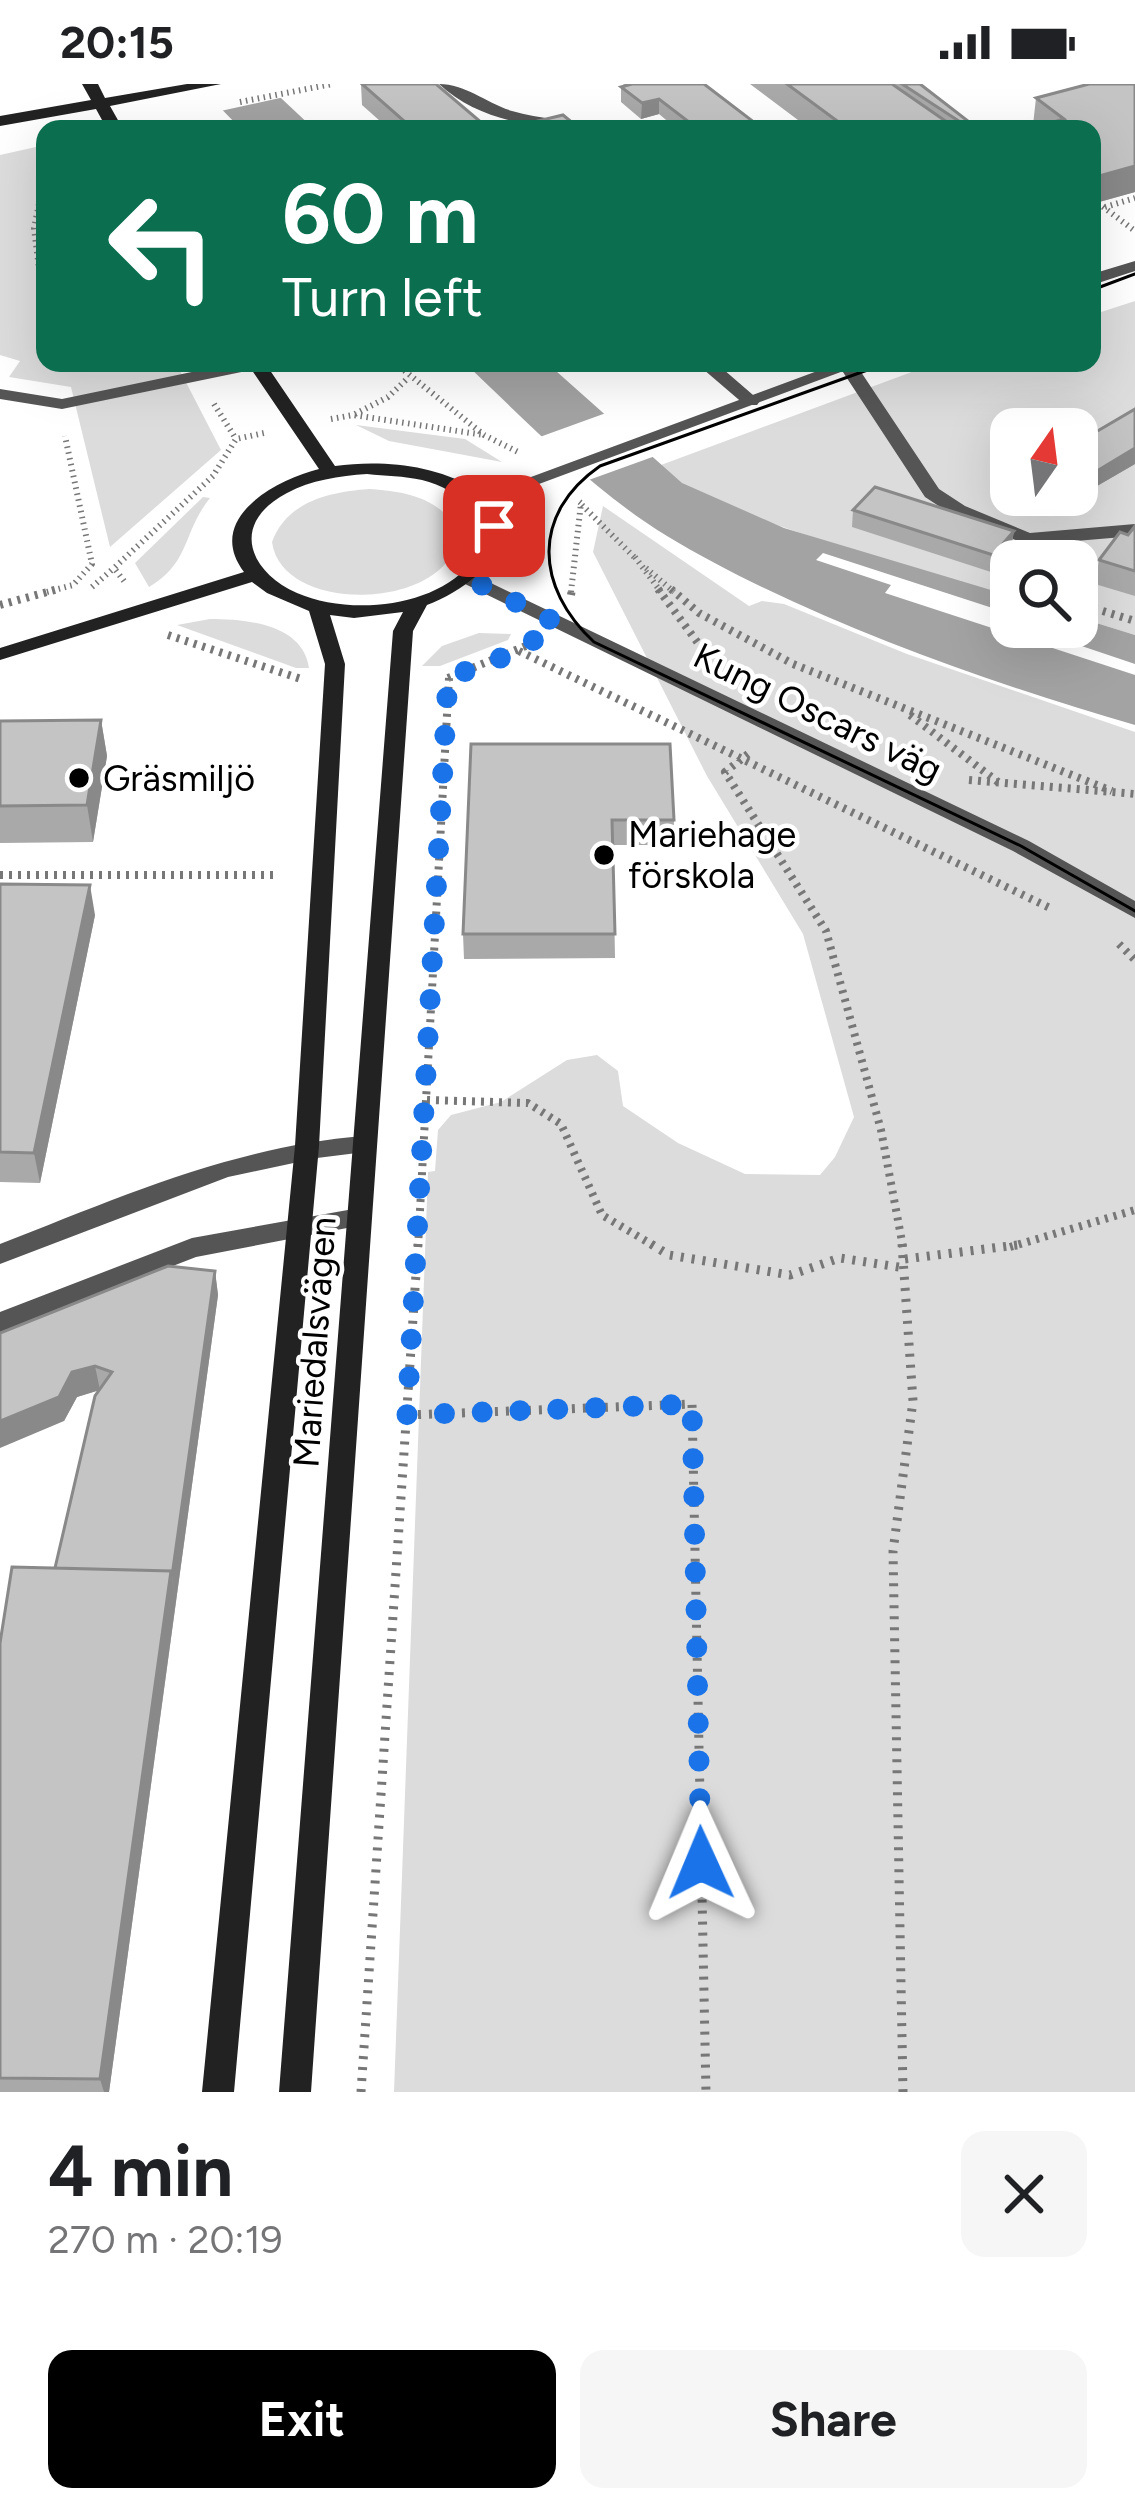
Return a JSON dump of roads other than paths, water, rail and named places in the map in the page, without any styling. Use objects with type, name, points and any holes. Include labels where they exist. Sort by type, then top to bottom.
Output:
[{"type":"main road","points":[[90,84],[110,120]]},
{"type":"main road","points":[[0,121],[213,84]]},
{"type":"main road","points":[[261,372],[330,472]]},
{"type":"main road","points":[[395,469],[430,475],[478,500],[490,512],[492,545],[453,590],[419,602],[354,612],[318,608],[270,587],[242,554],[241,536],[248,517],[279,491],[330,472],[395,469]]},
{"type":"main road","points":[[0,654],[258,574]]},
{"type":"main road","name":"Mariedalsvägen","points":[[295,2092],[404,631],[419,602]]},
{"type":"main road","name":"Mariedalsvägen","points":[[218,2092],[307,1146],[335,664],[318,608]]},
{"type":"street","points":[[447,84],[476,106],[530,120]]},
{"type":"street","points":[[1101,277],[1135,266]]},
{"type":"street","points":[[0,394],[62,404],[217,372]]},
{"type":"street","points":[[716,372],[751,401]]},
{"type":"street","points":[[478,500],[830,372]]},
{"type":"street","points":[[857,372],[932,493],[958,510],[1028,539],[1135,530]]},
{"type":"street","name":"Kung Oscars väg","points":[[468,578],[1021,846],[1135,911]]},
{"type":"street","points":[[0,1254],[223,1168],[307,1146],[364,1145]]},
{"type":"street","points":[[0,1323],[192,1248],[359,1216]]},
{"type":"tram line","points":[[1101,287],[1135,274]]},
{"type":"tram line","points":[[862,372],[600,466],[578,485],[552,528],[549,551],[560,598],[594,642],[1021,846],[1135,911]]},
{"type":"place","name":"Gräsmiljö","points":[[79,778]]},
{"type":"place","name":"Mariehage förskola","points":[[604,855]]}]
